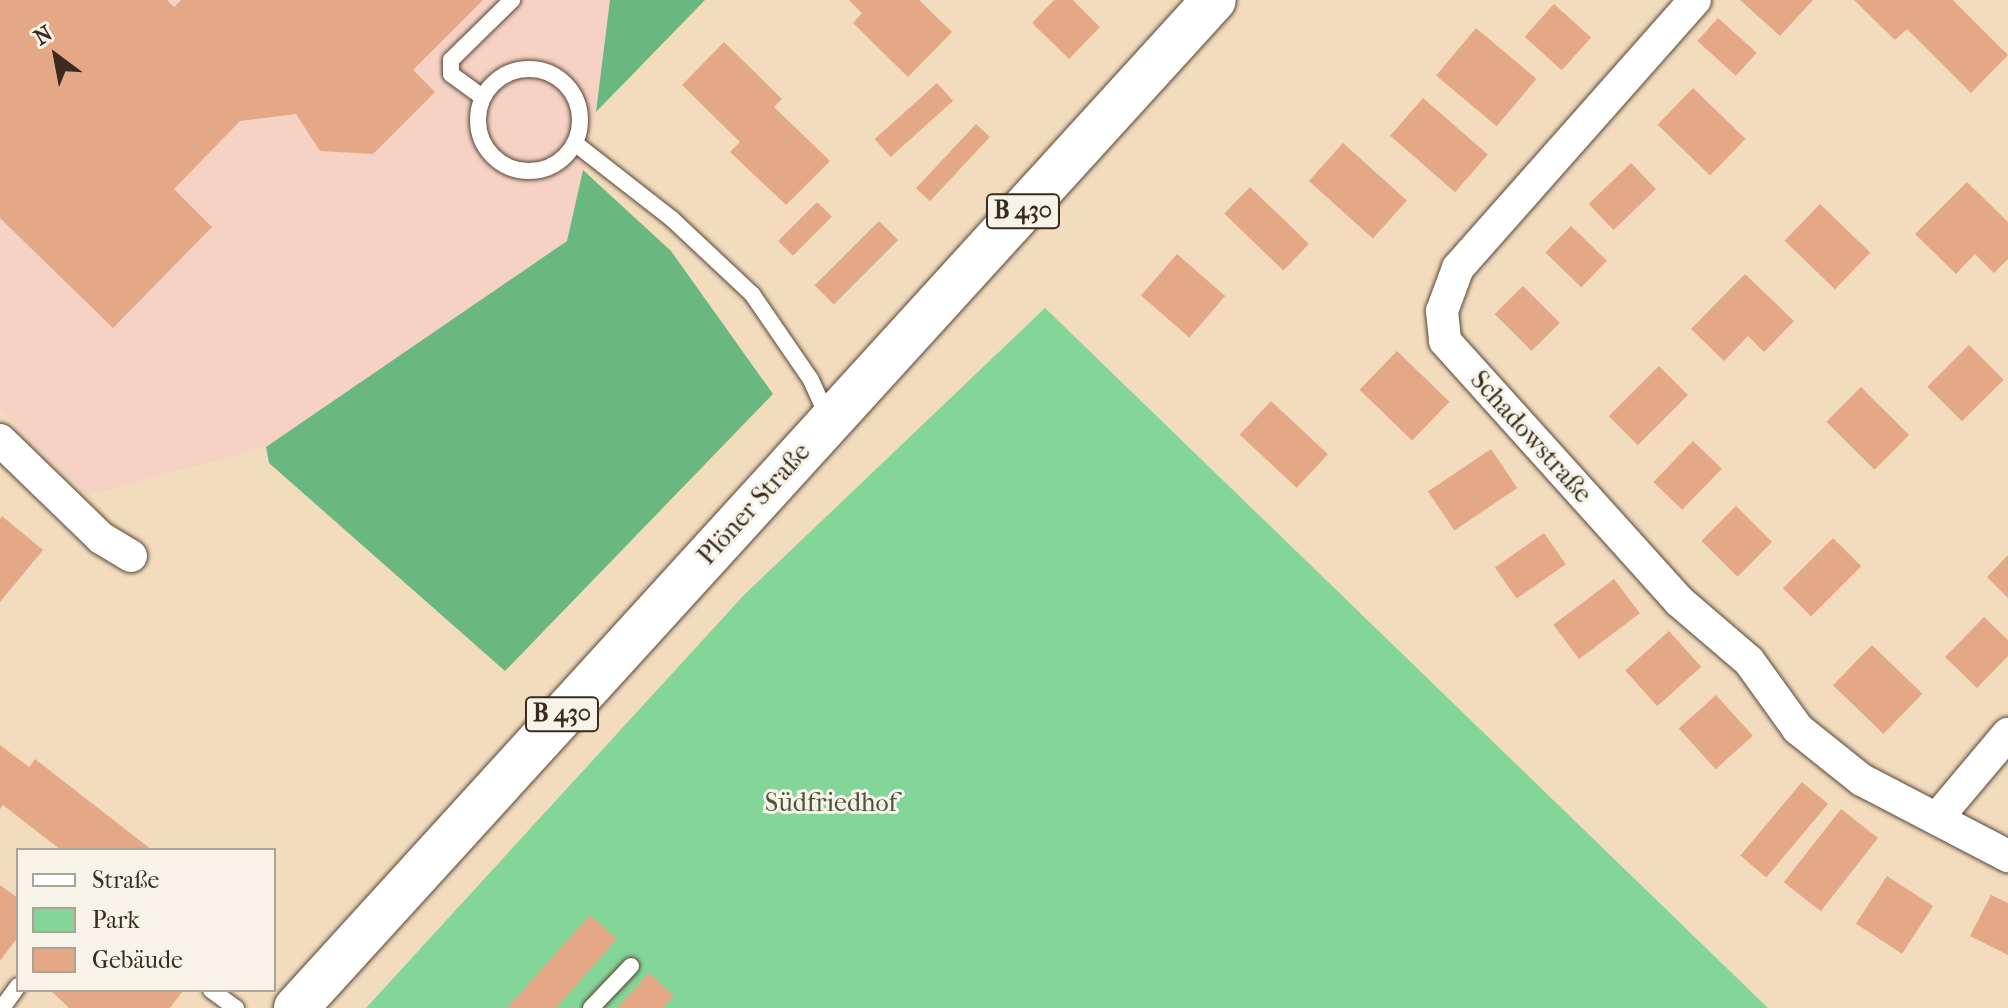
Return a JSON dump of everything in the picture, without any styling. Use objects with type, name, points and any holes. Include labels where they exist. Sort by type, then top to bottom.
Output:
[{"type":"main road","name":"Plöner Straße","points":[[296,1008],[1214,0]]},
{"type":"street","name":"Schadowstraße","points":[[1695,0],[1458,268],[1442,311],[1445,341],[1679,601],[1749,661],[1798,729],[1862,780],[2008,856]]},
{"type":"street","points":[[0,440],[101,538],[131,556]]},
{"type":"street","points":[[1938,817],[2008,734]]},
{"type":"lane","points":[[481,96],[451,74],[451,60],[512,0]]},
{"type":"lane","points":[[530,67],[566,81],[581,112],[576,144],[558,164],[529,173],[495,161],[476,124],[481,96],[501,75],[530,67]]},
{"type":"lane","points":[[576,144],[621,175],[752,294],[811,380],[830,421]]},
{"type":"lane","points":[[591,1008],[631,966]]},
{"type":"lane","points":[[2,1008],[16,989]]},
{"type":"lane","points":[[214,992],[236,1008]]},
{"type":"shaded area","points":[[0,0],[610,0],[596,112],[567,241],[266,447],[88,495],[0,409]]},
{"type":"green space","points":[[610,0],[705,0],[596,112]]},
{"type":"green space","points":[[583,170],[671,251],[773,394],[505,671],[269,463],[266,447],[567,241]]},
{"type":"green space","name":"Südfriedhof","points":[[1045,308],[1768,1008],[366,1008],[744,595]]},
{"type":"building","points":[[0,0],[167,0],[174,7],[181,0],[483,0],[413,70],[435,92],[373,154],[320,151],[296,114],[240,121],[174,189],[212,227],[113,328],[0,218]]},
{"type":"building","points":[[849,0],[919,0],[952,32],[908,77],[853,23],[862,13]]},
{"type":"building","points":[[1054,0],[1073,0],[1100,27],[1069,59],[1032,23]]},
{"type":"building","points":[[1740,0],[1813,0],[1780,36]]},
{"type":"building","points":[[1854,0],[1953,0],[2008,55],[1971,93],[1907,29],[1895,40]]},
{"type":"building","points":[[1554,4],[1591,37],[1562,70],[1525,37]]},
{"type":"building","points":[[1718,18],[1757,53],[1736,76],[1697,41]]},
{"type":"building","points":[[1476,28],[1537,79],[1497,126],[1436,75]]},
{"type":"building","points":[[724,42],[782,99],[774,107],[830,161],[786,205],[730,152],[740,142],[682,85]]},
{"type":"building","points":[[937,83],[953,101],[891,157],[875,139]]},
{"type":"building","points":[[1693,88],[1746,139],[1710,175],[1658,125]]},
{"type":"building","points":[[1423,98],[1488,154],[1455,192],[1390,136]]},
{"type":"building","points":[[976,124],[990,137],[930,201],[916,188]]},
{"type":"building","points":[[1343,143],[1407,201],[1373,238],[1309,181]]},
{"type":"building","points":[[1631,163],[1656,189],[1614,230],[1589,204]]},
{"type":"building","points":[[1967,182],[2008,222],[2008,259],[1994,273],[1975,254],[1956,274],[1915,234]]},
{"type":"building","points":[[1250,187],[1309,244],[1283,271],[1224,214]]},
{"type":"building","points":[[817,202],[832,217],[793,256],[778,241]]},
{"type":"building","points":[[1820,204],[1870,253],[1835,289],[1785,241]]},
{"type":"building","points":[[879,221],[898,240],[834,304],[815,285]]},
{"type":"building","points":[[1571,226],[1607,261],[1581,287],[1545,253]]},
{"type":"building","points":[[1177,254],[1225,296],[1189,337],[1141,296]]},
{"type":"building","points":[[1745,274],[1794,321],[1764,352],[1748,336],[1724,361],[1691,329]]},
{"type":"building","points":[[1523,286],[1560,323],[1531,351],[1495,314]]},
{"type":"building","points":[[1969,345],[2004,380],[1962,421],[1927,387]]},
{"type":"building","points":[[1397,351],[1450,402],[1412,441],[1359,390]]},
{"type":"building","points":[[1659,366],[1688,395],[1638,445],[1609,416]]},
{"type":"building","points":[[1861,387],[1909,435],[1874,470],[1826,422]]},
{"type":"building","points":[[1271,401],[1328,454],[1297,488],[1240,435]]},
{"type":"building","points":[[1693,441],[1722,469],[1682,510],[1653,482]]},
{"type":"building","points":[[1491,449],[1517,488],[1454,530],[1428,491]]},
{"type":"building","points":[[1736,506],[1772,542],[1737,577],[1701,541]]},
{"type":"building","points":[[2,516],[43,550],[0,602],[0,519]]},
{"type":"building","points":[[1544,533],[1566,564],[1517,599],[1495,567]]},
{"type":"building","points":[[1833,538],[1861,566],[1811,616],[1783,588]]},
{"type":"building","points":[[2008,555],[2008,598],[1987,577]]},
{"type":"building","points":[[1614,579],[1640,613],[1579,659],[1553,625]]},
{"type":"building","points":[[1984,617],[2008,640],[2008,656],[1977,688],[1945,657]]},
{"type":"building","points":[[1669,631],[1701,667],[1657,706],[1625,670]]},
{"type":"building","points":[[1872,645],[1922,694],[1883,734],[1833,685]]},
{"type":"building","points":[[1716,695],[1753,736],[1716,769],[1679,728]]},
{"type":"building","points":[[0,745],[29,767],[35,759],[149,848],[58,848],[3,805],[0,809]]},
{"type":"building","points":[[1802,782],[1828,804],[1766,877],[1740,856]]},
{"type":"building","points":[[1841,809],[1878,838],[1821,911],[1784,882]]},
{"type":"building","points":[[1887,876],[1933,906],[1902,954],[1856,924]]},
{"type":"building","points":[[0,885],[16,897],[16,940],[0,961]]},
{"type":"building","points":[[1991,895],[2008,903],[2008,955],[1970,936]]},
{"type":"building","points":[[590,915],[617,939],[556,1008],[507,1008]]},
{"type":"building","points":[[649,973],[674,996],[663,1008],[617,1008]]},
{"type":"building","points":[[52,992],[182,992],[170,1008],[69,1008]]}]
